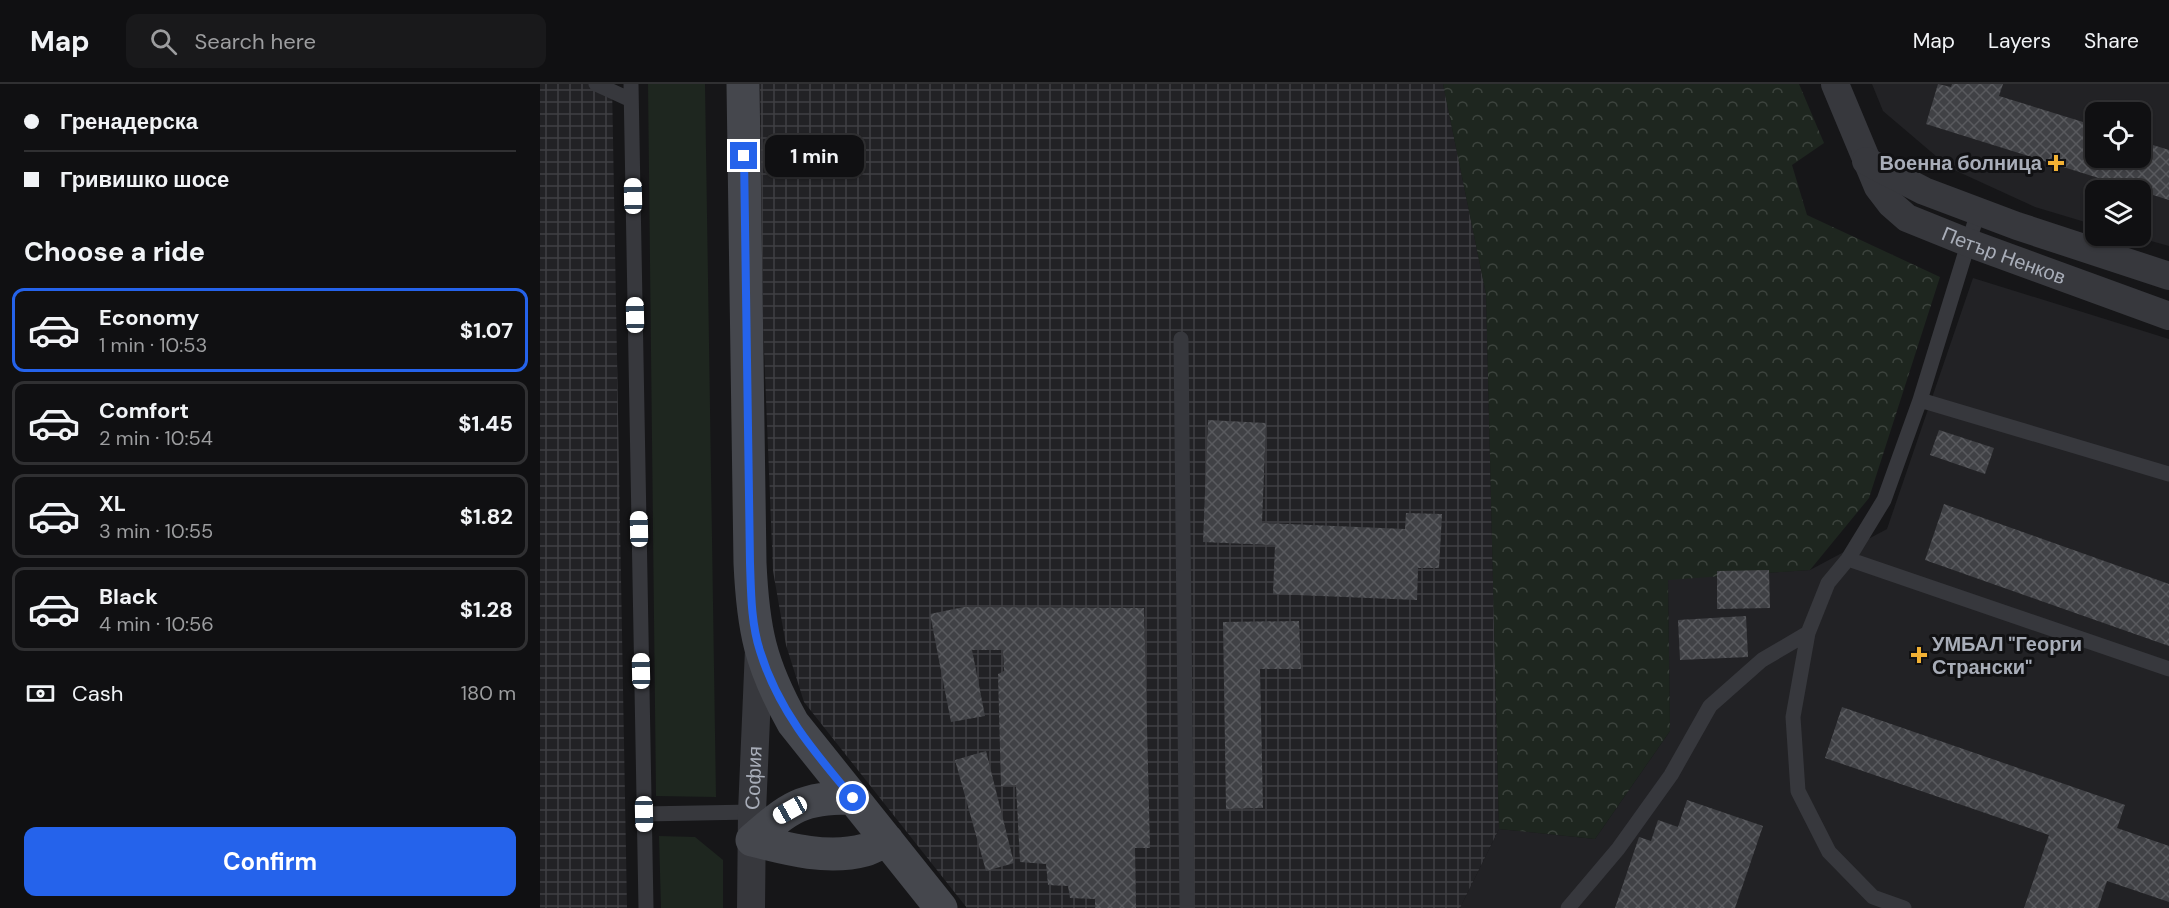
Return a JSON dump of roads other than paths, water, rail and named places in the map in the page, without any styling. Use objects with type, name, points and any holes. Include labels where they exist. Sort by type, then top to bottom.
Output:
[{"type":"street","points":[[743,84],[750,563],[752,606],[759,649],[774,688],[793,723],[941,908]]},
{"type":"street","name":"Петър Ненков","points":[[1835,84],[1878,187],[1891,204],[1907,218],[2169,316]]},
{"type":"street","name":"Петър Ненков","points":[[1866,161],[1924,191],[1978,212],[2169,276]]},
{"type":"street","name":"София","points":[[752,908],[752,826],[759,649]]},
{"type":"street","points":[[752,826],[780,816],[802,803],[826,798],[853,798]]},
{"type":"street","points":[[752,826],[794,851],[836,853],[864,850],[887,840]]},
{"type":"lane","points":[[596,84],[631,100]]},
{"type":"lane","points":[[631,84],[646,908]]},
{"type":"lane","points":[[1904,908],[1871,903],[1829,852],[1798,791],[1793,717],[1808,633],[1828,583],[1848,559],[1884,500],[1920,400],[1978,212]]},
{"type":"lane","points":[[1181,339],[1187,908]]},
{"type":"lane","points":[[1920,400],[2169,474]]},
{"type":"lane","points":[[1848,559],[2169,669]]},
{"type":"lane","points":[[1568,908],[1618,849],[1671,775],[1710,706],[1762,660],[1808,633]]},
{"type":"lane","points":[[644,814],[713,813],[752,826]]},
{"type":"place","name":"Военна болница","points":[[2056,163]]},
{"type":"place","name":"УМБАЛ \"Георги Странски\"","points":[[1919,655]]}]
